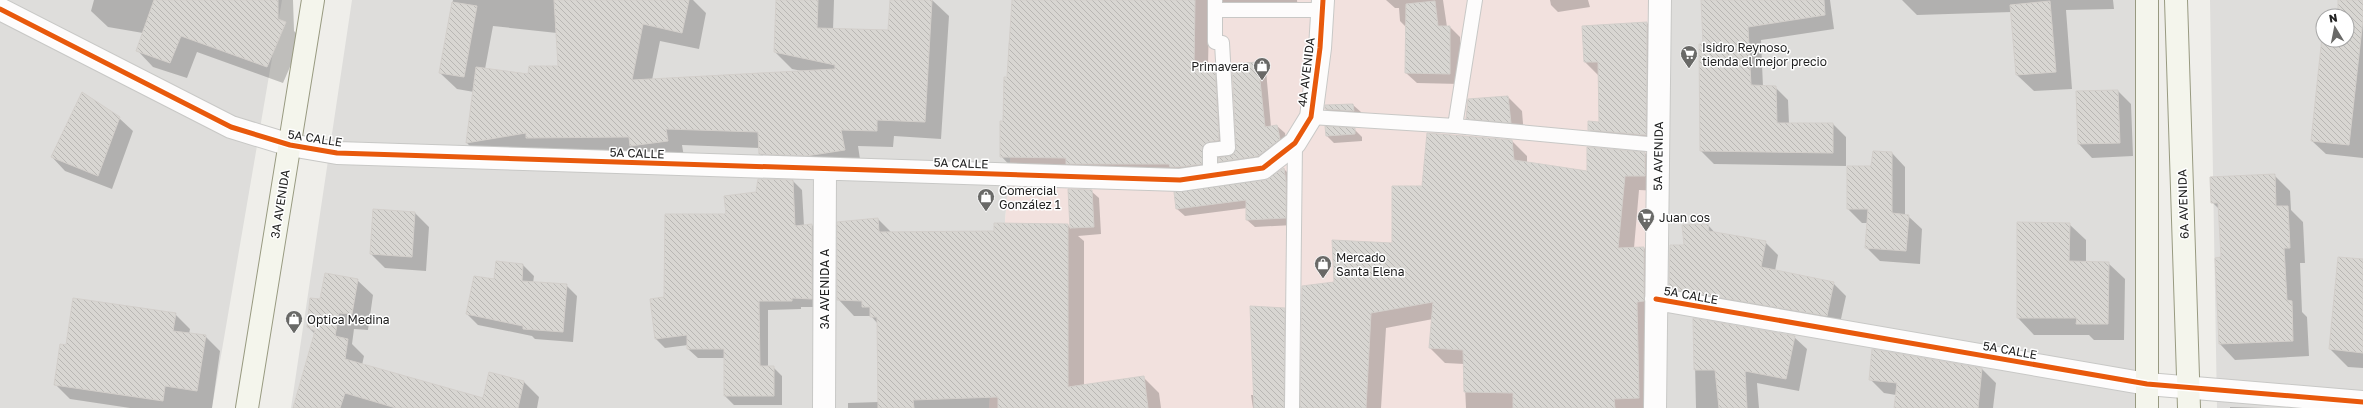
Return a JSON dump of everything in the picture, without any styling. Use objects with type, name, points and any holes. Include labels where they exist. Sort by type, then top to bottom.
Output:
[{"type":"street","name":"3A AVENIDA","points":[[247,408],[313,0]]},
{"type":"street","name":"5A AVENIDA","points":[[1655,408],[1660,0]]},
{"type":"street","points":[[2147,0],[2147,408]]},
{"type":"street","name":"6A AVENIDA","points":[[2176,0],[2189,398]]},
{"type":"street","name":"4A AVENIDA","points":[[1295,143],[1311,117],[1320,48],[1323,5]]},
{"type":"street","name":"5A CALLE","points":[[0,9],[231,127],[290,145],[337,152],[1180,180],[1263,168],[1295,143]]},
{"type":"street","name":"3A AVENIDA A","points":[[824,408],[825,169]]},
{"type":"street","name":"5A CALLE","points":[[1656,299],[2147,384],[2189,398],[2363,402]]},
{"type":"lane","points":[[1455,126],[1475,0]]},
{"type":"lane","points":[[1210,175],[1210,150],[1228,148],[1222,42],[1215,42],[1215,5],[1323,5]]},
{"type":"lane","points":[[1311,117],[1455,126],[1658,145]]},
{"type":"lane","points":[[1292,408],[1295,143]]},
{"type":"shaded area","points":[[0,0],[282,0],[212,408],[0,408]]},
{"type":"shaded area","points":[[352,0],[1024,0],[989,408],[291,408]]},
{"type":"shaded area","name":"Mercado Santa Elena","points":[[1024,0],[1648,0],[1644,408],[989,408]]},
{"type":"shaded area","points":[[1648,0],[2156,0],[2159,408],[1644,408]]},
{"type":"shaded area","points":[[2210,0],[2363,0],[2363,408],[2217,408]]},
{"type":"building","points":[[154,0],[278,0],[278,19],[286,22],[267,67],[181,36],[170,63],[136,51]]},
{"type":"building","points":[[554,0],[689,0],[682,33],[643,24],[632,80],[835,69],[835,65],[774,52],[776,0],[818,0],[817,28],[888,30],[890,0],[932,0],[925,122],[877,120],[877,131],[841,130],[845,150],[806,156],[759,154],[758,132],[666,129],[668,141],[630,146],[629,137],[526,138],[526,133],[466,143],[476,67],[528,74],[529,66],[558,66]]},
{"type":"building","points":[[1012,0],[1195,0],[1194,68],[1215,66],[1219,140],[1209,142],[1203,146],[1202,164],[1170,167],[1169,164],[1066,164],[1066,158],[1000,157],[1000,121],[1003,121],[1004,77],[1007,77]]},
{"type":"building","points":[[1701,0],[1824,0],[1825,15],[1748,27],[1751,85],[1776,86],[1777,123],[1833,123],[1833,153],[1700,151],[1699,44],[1703,44]]},
{"type":"building","points":[[2338,0],[2363,0],[2363,19],[2349,145],[2311,141],[2321,48],[2355,48],[2355,8],[2338,8]]},
{"type":"building","points":[[1435,1],[1438,26],[1450,26],[1450,74],[1405,73],[1406,4]]},
{"type":"building","points":[[2050,1],[2056,72],[2016,75],[2010,5]]},
{"type":"building","points":[[452,2],[477,6],[464,77],[439,73]]},
{"type":"building","points":[[1647,22],[1646,135],[1588,130],[1588,121],[1599,122],[1598,62],[1584,62],[1582,26]]},
{"type":"building","points":[[1258,62],[1265,127],[1277,125],[1280,139],[1258,156],[1218,162],[1218,158],[1233,155],[1236,148],[1232,64]]},
{"type":"building","points":[[2118,90],[2120,143],[2078,144],[2076,91]]},
{"type":"building","points":[[82,92],[120,117],[98,176],[51,157]]},
{"type":"building","points":[[1508,96],[1511,123],[1466,119],[1468,99]]},
{"type":"building","points":[[1353,104],[1354,111],[1325,109],[1325,105]]},
{"type":"building","points":[[1325,126],[1355,128],[1355,134],[1326,136]]},
{"type":"building","points":[[1427,133],[1512,140],[1514,160],[1587,171],[1587,147],[1645,152],[1645,176],[1625,176],[1618,248],[1644,247],[1644,301],[1637,302],[1639,398],[1614,399],[1615,408],[1513,408],[1513,393],[1464,392],[1463,350],[1429,348],[1433,302],[1371,313],[1366,408],[1300,408],[1302,286],[1334,282],[1332,240],[1392,243],[1392,186],[1422,186]]},
{"type":"building","points":[[1873,151],[1892,152],[1892,213],[1909,215],[1906,251],[1865,248],[1868,209],[1847,209],[1847,166],[1871,166]]},
{"type":"building","points":[[1284,168],[1286,182],[1286,218],[1246,220],[1246,200],[1176,209],[1174,192],[1265,180]]},
{"type":"building","points":[[2275,174],[2276,206],[2288,206],[2290,248],[2284,248],[2287,300],[2292,301],[2293,341],[2219,344],[2215,258],[2221,257],[2218,203],[2211,203],[2210,177]]},
{"type":"building","points":[[758,179],[793,180],[795,226],[812,224],[812,299],[792,298],[792,301],[759,301],[760,366],[774,366],[774,396],[724,396],[724,349],[687,349],[687,335],[655,339],[650,299],[664,297],[665,214],[726,214],[724,196],[756,192]]},
{"type":"building","points":[[1068,189],[1092,190],[1094,227],[1070,228]]},
{"type":"building","points":[[373,209],[415,212],[412,257],[370,254]]},
{"type":"building","points":[[878,218],[879,232],[994,231],[994,223],[1068,224],[1068,387],[1144,376],[1148,408],[998,408],[998,397],[913,400],[914,408],[878,408],[877,317],[870,317],[870,307],[862,307],[862,301],[837,300],[837,222]]},
{"type":"building","points":[[2017,222],[2070,223],[2069,261],[2109,262],[2108,324],[2076,324],[2077,318],[2017,318]]},
{"type":"building","points":[[1708,224],[1709,231],[1766,241],[1761,267],[1834,282],[1827,316],[1669,289],[1670,245],[1684,245],[1682,225]]},
{"type":"building","points":[[2338,257],[2363,259],[2363,353],[2329,349]]},
{"type":"building","points":[[496,261],[523,264],[522,281],[567,284],[563,332],[523,329],[523,326],[466,314],[474,276],[494,279]]},
{"type":"building","points":[[325,273],[358,279],[352,314],[339,313],[335,336],[348,339],[345,359],[483,398],[489,372],[524,381],[518,408],[396,408],[345,393],[340,408],[293,408],[315,331],[307,327],[310,298],[320,299]]},
{"type":"building","points":[[73,298],[176,313],[173,331],[206,335],[197,391],[165,386],[163,401],[54,385],[60,344],[66,345]]},
{"type":"building","points":[[1250,306],[1285,308],[1284,408],[1254,408]]},
{"type":"building","points":[[1693,318],[1795,336],[1786,379],[1745,371],[1747,408],[1719,408],[1715,370],[1694,370]]},
{"type":"building","points":[[1872,349],[1982,368],[1978,408],[1894,408],[1897,383],[1869,380]]},
{"type":"cycle path","points":[[0,9],[231,127],[290,145],[337,153],[1180,180],[1263,168],[1295,143],[1311,117],[1320,48],[1323,0]]},
{"type":"cycle path","points":[[1656,299],[2147,384],[2363,402]]},
{"type":"place","name":"Isidro Reynoso, tienda el mejor precio","points":[[1689,69]]},
{"type":"place","name":"Primavera","points":[[1262,81]]},
{"type":"place","name":"Comercial González 1","points":[[986,212]]},
{"type":"place","name":"Juan cos","points":[[1646,232]]},
{"type":"place","name":"Mercado Santa Elena","points":[[1323,279]]},
{"type":"place","name":"Optica Medina","points":[[294,334]]}]
